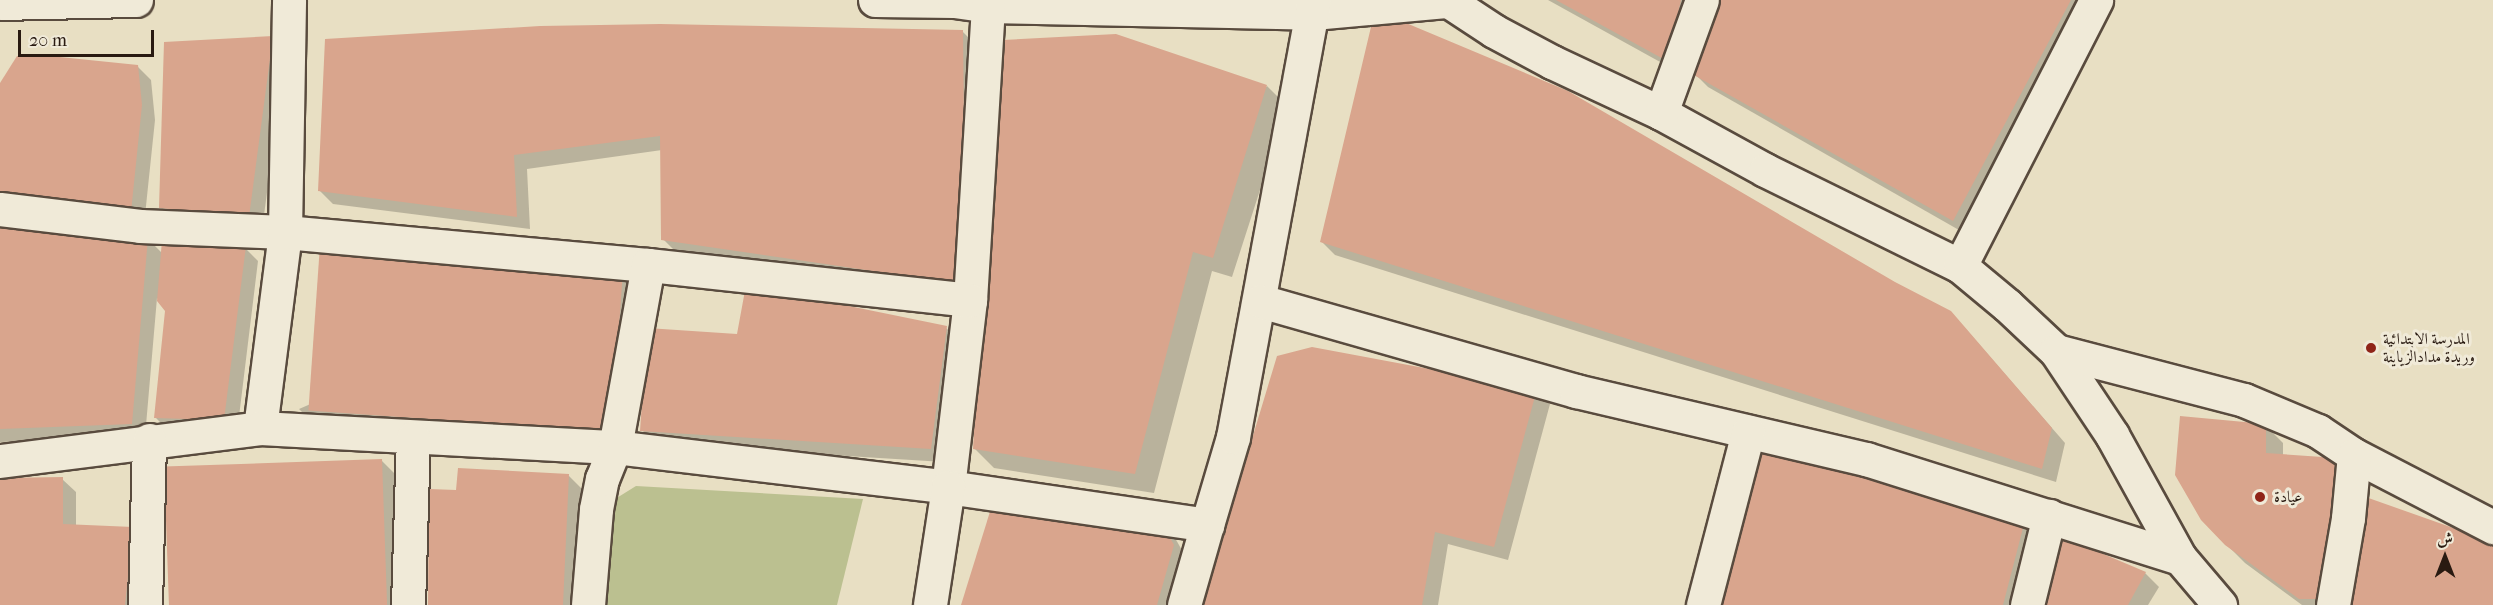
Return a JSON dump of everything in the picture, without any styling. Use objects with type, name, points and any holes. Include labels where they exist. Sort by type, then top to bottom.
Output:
[{"type":"street","points":[[0,3],[135,0]]},
{"type":"street","points":[[260,428],[285,232],[289,0]]},
{"type":"street","points":[[875,0],[954,1],[988,6],[1207,9],[1448,1],[1494,31],[1552,62],[1661,113],[1765,170],[1960,267],[2007,305],[2056,351],[2112,435],[2180,558],[2220,605]]},
{"type":"street","points":[[1661,113],[1702,0]]},
{"type":"street","points":[[1960,267],[2096,0]]},
{"type":"street","points":[[930,605],[948,487],[970,300],[988,6]]},
{"type":"street","points":[[1184,605],[1233,437],[1313,7]]},
{"type":"street","points":[[0,209],[140,226],[285,232],[648,265],[970,300]]},
{"type":"street","points":[[588,605],[596,509],[602,479],[615,447],[648,265]]},
{"type":"street","points":[[1260,300],[1576,391],[1866,459],[2180,558]]},
{"type":"street","points":[[2056,351],[2244,400],[2318,431],[2354,455],[2493,527]]},
{"type":"street","points":[[0,461],[149,440],[260,428],[412,438],[615,447],[948,487],[1207,525]]},
{"type":"street","points":[[1703,605],[1748,432]]},
{"type":"street","points":[[408,605],[412,438]]},
{"type":"street","points":[[145,605],[149,440]]},
{"type":"street","points":[[2333,605],[2348,518],[2354,455]]},
{"type":"street","points":[[2027,605],[2049,516]]},
{"type":"green space","points":[[636,486],[863,499],[837,605],[604,605],[607,504]]},
{"type":"building","points":[[1556,0],[1681,0],[1667,61]]},
{"type":"building","points":[[1720,0],[2071,0],[1953,221],[1692,74]]},
{"type":"building","points":[[1375,10],[1568,91],[1895,282],[1951,311],[2052,428],[2042,469],[1320,242]]},
{"type":"building","points":[[660,24],[963,30],[964,136],[955,283],[661,240],[660,136],[514,155],[517,217],[318,191],[325,39],[540,26]]},
{"type":"building","points":[[1116,34],[1267,85],[1213,258],[1193,252],[1135,474],[973,449],[990,154],[1003,40]]},
{"type":"building","points":[[273,36],[249,217],[159,208],[164,42]]},
{"type":"building","points":[[40,55],[138,65],[142,105],[131,212],[0,194],[0,83],[17,56]]},
{"type":"building","points":[[0,222],[148,238],[132,424],[0,429]]},
{"type":"building","points":[[162,240],[246,246],[224,420],[154,418],[165,311],[157,301]]},
{"type":"building","points":[[320,245],[623,266],[612,432],[308,411]]},
{"type":"building","points":[[746,285],[947,326],[931,449],[640,431],[647,328],[737,334]]},
{"type":"building","points":[[1312,347],[1537,389],[1494,547],[1435,532],[1422,605],[1202,605],[1277,356]]},
{"type":"building","name":"عيادة","points":[[2180,416],[2266,424],[2266,453],[2337,458],[2321,599],[2299,599],[2225,545],[2201,520],[2175,475]]},
{"type":"building","points":[[1753,446],[1895,474],[2024,524],[2003,605],[1715,605]]},
{"type":"building","points":[[382,459],[387,605],[169,605],[164,467]]},
{"type":"building","points":[[458,468],[569,474],[563,605],[428,605],[429,489],[456,490]]},
{"type":"building","points":[[63,477],[63,524],[133,527],[125,605],[0,605],[0,478]]},
{"type":"building","points":[[2360,495],[2493,542],[2493,605],[2347,605]]},
{"type":"building","points":[[993,502],[1162,523],[1174,545],[1157,605],[961,605]]},
{"type":"building","points":[[2056,534],[2146,572],[2128,605],[2037,605]]},
{"type":"place","name":"المدرسة الابتدائية وريدة مدادالزياينة","points":[[2371,348]]},
{"type":"place","name":"عيادة","points":[[2260,497]]}]
